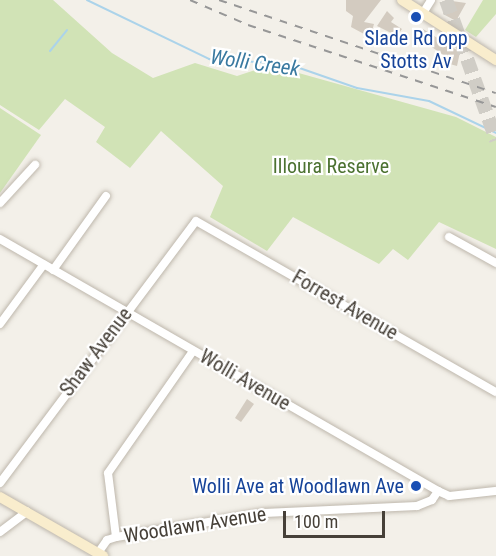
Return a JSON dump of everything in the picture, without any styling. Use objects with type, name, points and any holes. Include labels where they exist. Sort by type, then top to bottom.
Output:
[{"type":"street","points":[[402,0],[496,60]]},
{"type":"street","points":[[423,13],[431,0]]},
{"type":"street","points":[[0,203],[35,165]]},
{"type":"street","points":[[53,270],[106,196]]},
{"type":"street","name":"Shaw Avenue","points":[[0,483],[193,222]]},
{"type":"street","name":"Forrest Avenue","points":[[193,222],[496,392]]},
{"type":"street","points":[[449,237],[496,263]]},
{"type":"street","name":"Wolli Avenue","points":[[0,238],[438,491],[449,496],[496,491]]},
{"type":"street","points":[[0,324],[44,264]]},
{"type":"street","points":[[116,537],[108,473],[193,351]]},
{"type":"street","name":"Woodlawn Avenue","points":[[101,555],[107,540],[116,537],[264,513],[417,506],[432,500],[438,491]]},
{"type":"street","points":[[0,497],[101,555]]},
{"type":"street","points":[[0,532],[27,512]]},
{"type":"green space","name":"Illoura Reserve","points":[[0,0],[53,0],[112,53],[153,78],[195,63],[237,76],[270,65],[456,117],[496,137],[496,249],[439,222],[408,260],[393,249],[379,264],[293,217],[267,251],[210,217],[223,186],[161,131],[130,168],[96,142],[105,127],[65,99],[39,130],[0,105]]},
{"type":"green space","points":[[483,0],[496,0],[496,14],[476,37],[465,30]]},
{"type":"green space","points":[[0,108],[41,135],[0,193]]},
{"type":"building","points":[[346,0],[381,0],[364,22],[374,24],[372,31],[365,29],[364,34],[351,27],[353,16],[346,11]]},
{"type":"building","points":[[445,0],[466,3],[456,21],[443,14],[445,9],[441,6]]},
{"type":"building","points":[[387,11],[394,18],[391,22],[402,29],[397,36],[377,26]]},
{"type":"building","points":[[423,29],[460,52],[457,66],[446,63],[449,59],[426,43],[423,46],[417,42]]},
{"type":"building","points":[[247,399],[254,404],[241,422],[235,418]]},
{"type":"waterway","name":"Wolli Creek","points":[[87,0],[209,59],[288,64],[357,88],[429,101],[496,133]]},
{"type":"waterway","points":[[50,51],[67,30]]},
{"type":"tunnel","points":[[446,0],[496,140]]},
{"type":"railway","points":[[190,0],[248,25],[496,107]]},
{"type":"railway","points":[[219,0],[496,93]]},
{"type":"place","name":"Slade Rd opp Stotts Av","points":[[416,17]]},
{"type":"place","name":"Wolli Ave at Woodlawn Ave","points":[[416,486]]}]
